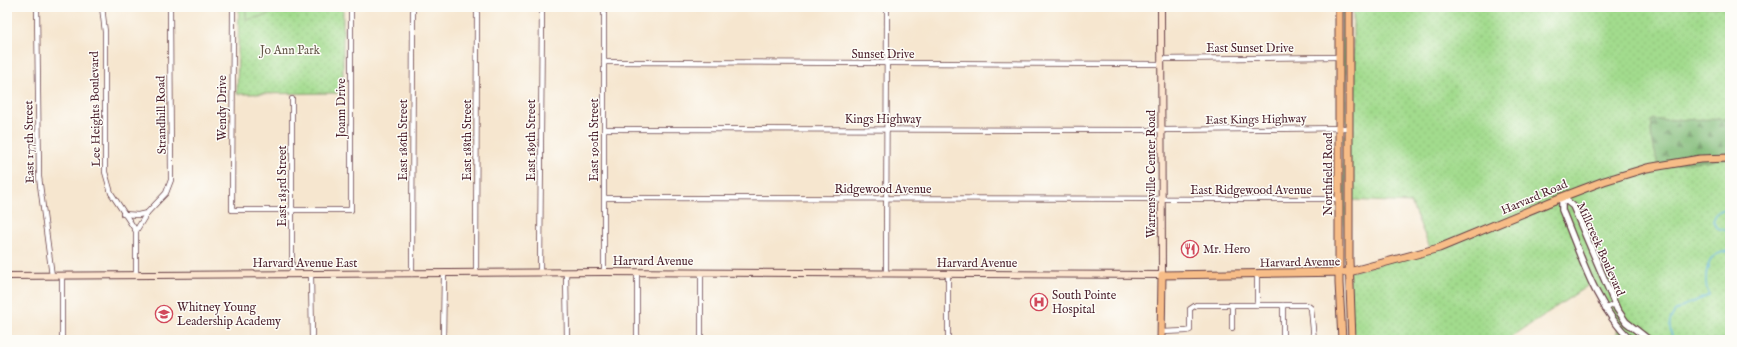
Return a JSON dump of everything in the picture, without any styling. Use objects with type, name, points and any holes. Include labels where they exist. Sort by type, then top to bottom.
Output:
[{"type":"main road","name":"Warrensville Center Road","points":[[1161,7],[1161,340]]},
{"type":"main road","name":"Northfield Road","points":[[1339,7],[1339,273],[1342,340]]},
{"type":"main road","name":"Northfield Road","points":[[1349,7],[1349,272],[1352,340]]},
{"type":"main road","name":"Harvard Road","points":[[1349,272],[1440,248],[1562,197],[1604,181],[1647,168],[1700,159],[1730,158]]},
{"type":"main road","name":"Harvard Avenue East","points":[[7,276],[604,272]]},
{"type":"main road","name":"Harvard Avenue","points":[[604,272],[1162,275],[1349,272]]},
{"type":"street","name":"East 177th Street","points":[[37,7],[39,177],[52,276]]},
{"type":"street","name":"Lee Heights Boulevard","points":[[102,7],[105,32],[105,172],[111,193],[123,214],[136,231]]},
{"type":"street","name":"Strandhill Road","points":[[136,231],[147,213],[166,193],[171,180],[170,7]]},
{"type":"street","name":"Wendy Drive","points":[[232,7],[232,210],[292,210]]},
{"type":"street","name":"Joann Drive","points":[[292,210],[351,210],[351,7]]},
{"type":"street","name":"East 186th Street","points":[[412,274],[413,7]]},
{"type":"street","name":"East 188th Street","points":[[476,273],[477,7]]},
{"type":"street","name":"East 189th Street","points":[[540,273],[542,7]]},
{"type":"street","name":"East 190th Street","points":[[604,7],[604,272]]},
{"type":"street","points":[[886,273],[887,7]]},
{"type":"street","name":"East Sunset Drive","points":[[1161,61],[1339,57]]},
{"type":"street","name":"Sunset Drive","points":[[604,62],[887,64],[1161,61]]},
{"type":"street","name":"East 183rd Street","points":[[292,98],[292,274]]},
{"type":"street","name":"Kings Highway","points":[[604,129],[887,128],[1162,130]]},
{"type":"street","name":"East Kings Highway","points":[[1162,130],[1349,128]]},
{"type":"street","name":"Millcreek Boulevard","points":[[1562,197],[1573,206],[1614,304],[1626,322],[1649,340]]},
{"type":"street","name":"Millcreek Boulevard","points":[[1562,197],[1562,210],[1605,309],[1618,328],[1631,340]]},
{"type":"street","name":"Ridgewood Avenue","points":[[605,198],[1162,200]]},
{"type":"street","name":"East Ridgewood Avenue","points":[[1162,200],[1340,199]]},
{"type":"street","points":[[123,214],[138,215],[147,213]]},
{"type":"street","points":[[136,231],[136,276]]},
{"type":"street","points":[[566,272],[567,340]]},
{"type":"street","points":[[637,272],[637,340]]},
{"type":"street","points":[[701,272],[701,340]]},
{"type":"street","points":[[948,273],[948,340]]},
{"type":"street","points":[[311,274],[312,340]]},
{"type":"street","points":[[444,274],[444,340]]},
{"type":"street","points":[[1257,274],[1257,305]]},
{"type":"street","points":[[62,276],[62,340]]},
{"type":"street","points":[[1605,309],[1614,304]]},
{"type":"street","points":[[1232,305],[1232,328]]},
{"type":"street","points":[[1283,305],[1283,340]]},
{"type":"street","points":[[1161,332],[1190,330],[1190,309],[1192,306],[1310,306],[1314,340]]},
{"type":"green space","name":"Jo Ann Park","points":[[239,7],[343,7],[343,93],[237,94]]},
{"type":"green space","points":[[246,7],[277,7],[267,15],[246,20]]},
{"type":"green space","points":[[1341,7],[1346,7],[1346,113],[1353,113],[1353,7],[1730,7],[1730,340],[1616,340],[1618,327],[1593,282],[1507,340],[1352,340],[1349,272],[1431,250],[1411,203],[1349,200],[1346,120],[1343,122],[1342,120]]},
{"type":"green space","points":[[1730,119],[1730,158],[1658,166],[1651,134],[1652,120]]},
{"type":"green space","points":[[1343,134],[1346,135],[1346,273],[1342,197]]},
{"type":"waterway","points":[[1730,207],[1717,212],[1713,221],[1715,226],[1722,230],[1730,231]]},
{"type":"waterway","points":[[1672,339],[1670,321],[1676,310],[1686,304],[1709,295],[1706,286],[1708,265],[1714,256],[1728,251],[1730,245]]},
{"type":"place","name":"Mr. Hero","points":[[1190,249]]},
{"type":"place","name":"South Pointe Hospital","points":[[1039,302]]},
{"type":"place","name":"Whitney Young Leadership Academy","points":[[164,314]]}]
